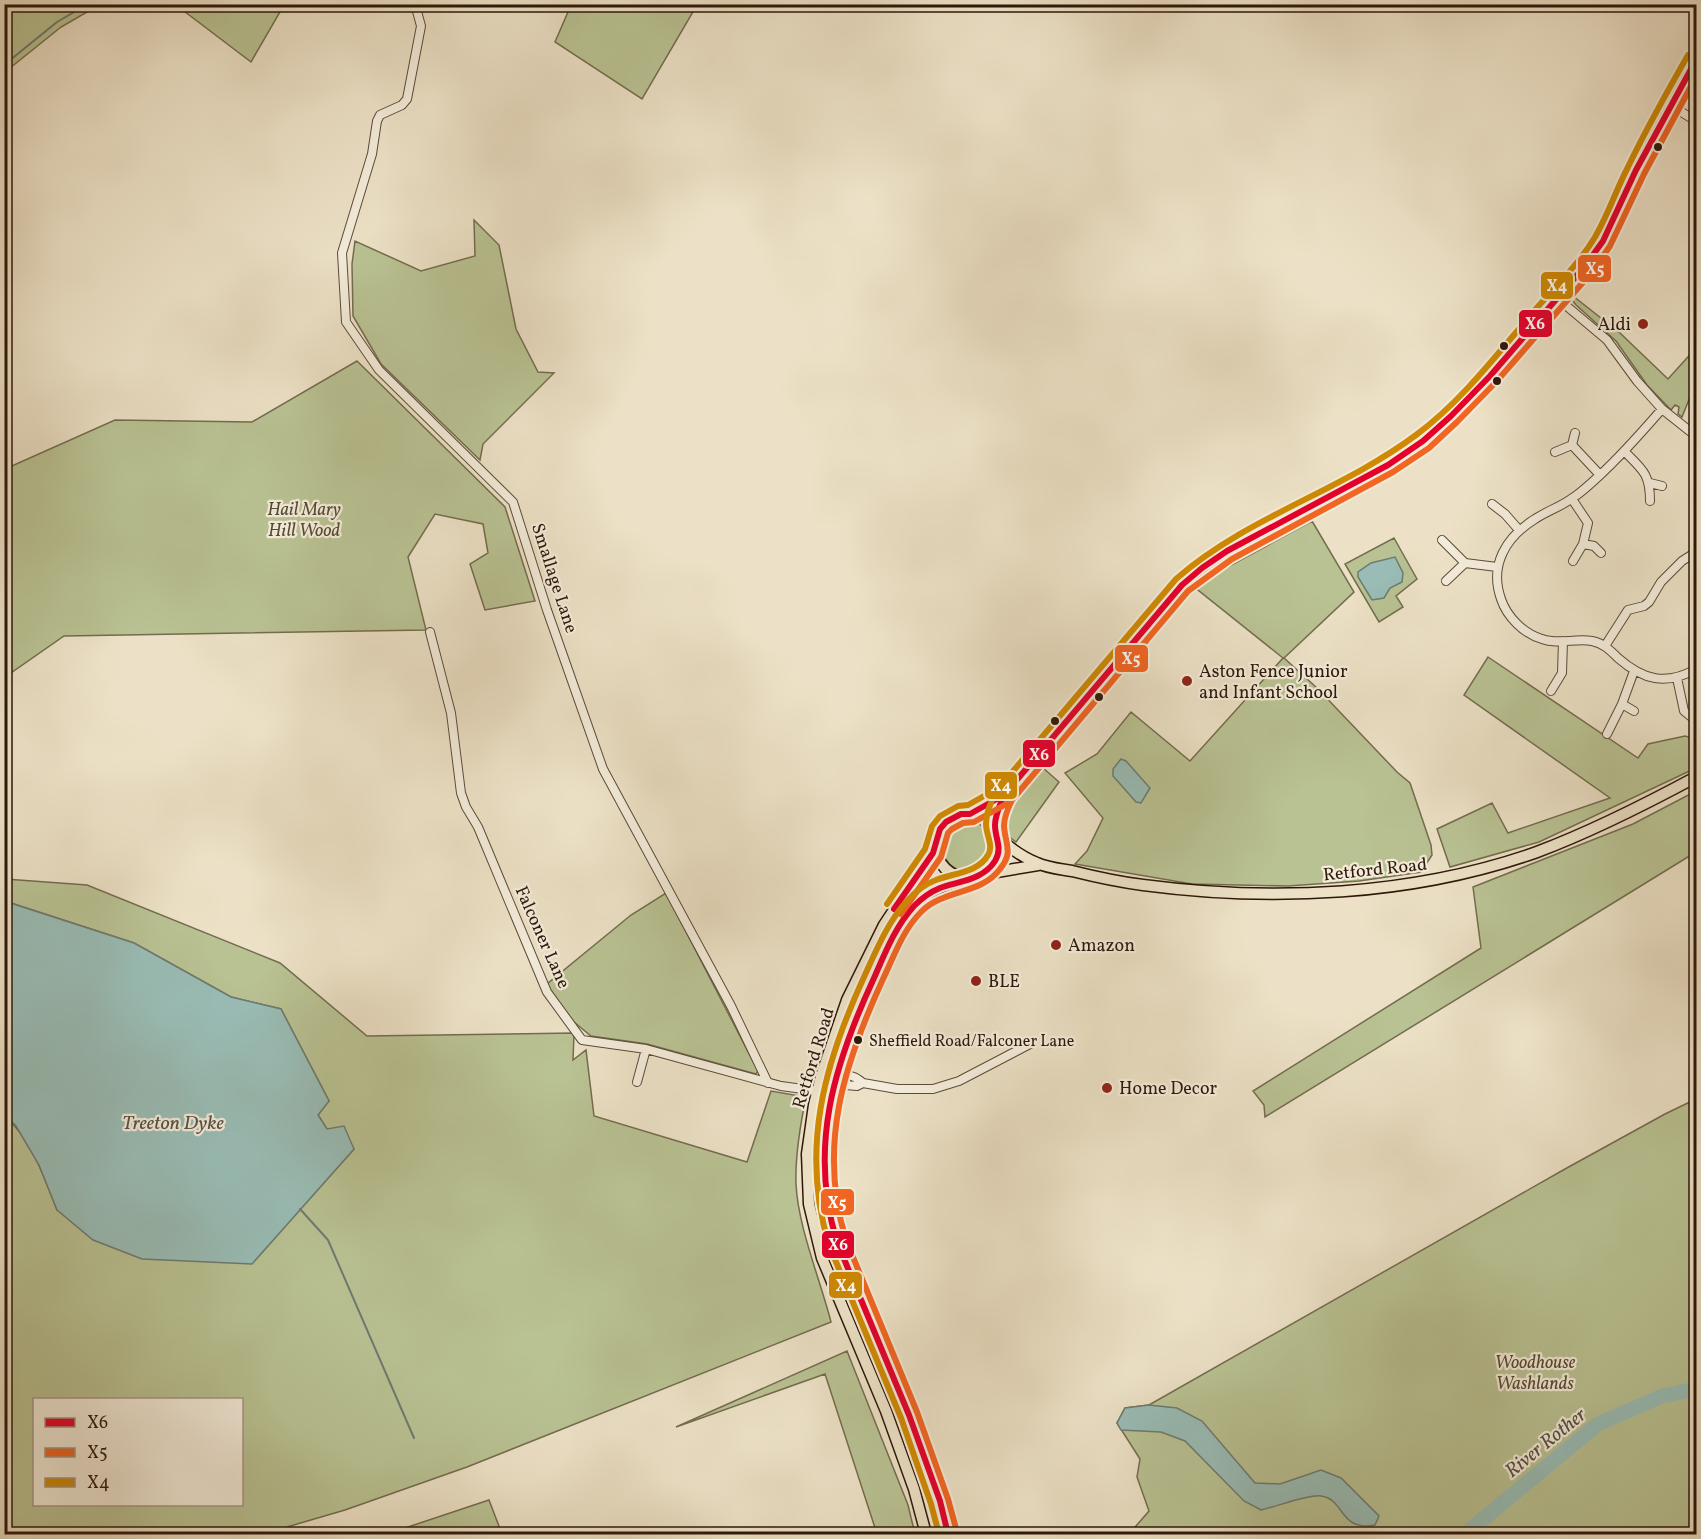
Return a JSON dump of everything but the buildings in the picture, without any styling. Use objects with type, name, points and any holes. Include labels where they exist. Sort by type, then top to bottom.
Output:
[{"type":"main road","name":"Retford Road","points":[[997,833],[1013,850],[1040,864],[1119,882],[1243,895],[1347,891],[1446,878],[1536,852],[1623,817],[1696,777]]},
{"type":"main road","points":[[961,814],[970,814],[988,821],[997,833],[998,855],[989,870],[976,876],[962,877],[947,870],[941,863],[936,846],[940,829],[946,822],[961,814]]},
{"type":"main road","name":"Retford Road","points":[[926,1534],[914,1489],[866,1362],[822,1258],[808,1193],[807,1154],[817,1090],[843,1011],[867,958],[894,910],[936,846]]},
{"type":"main road","name":"Retford Road","points":[[948,1534],[910,1415],[838,1244],[825,1192],[825,1137],[834,1083],[864,998],[886,951],[904,920],[932,891],[976,876],[1040,864]]},
{"type":"street","name":"Smallage Lane","points":[[415,4],[421,26],[407,99],[402,105],[380,115],[377,121],[372,154],[342,253],[346,322],[379,370],[513,502],[547,610],[603,769],[731,1006],[768,1083]]},
{"type":"street","points":[[997,833],[997,809],[1004,795],[1182,585],[1227,551],[1388,465],[1423,441],[1490,376],[1604,241],[1636,170],[1696,60]]},
{"type":"street","points":[[1670,105],[1696,121]]},
{"type":"street","points":[[1557,298],[1607,340],[1637,381],[1662,409],[1696,436]]},
{"type":"street","points":[[1662,409],[1624,451],[1572,499],[1519,530],[1504,548],[1497,567],[1499,594],[1503,606],[1511,617],[1538,638],[1553,642],[1589,640],[1605,646],[1634,671],[1653,678],[1677,678],[1696,669]]},
{"type":"street","points":[[1572,445],[1575,433]]},
{"type":"street","points":[[1572,445],[1600,475]]},
{"type":"street","points":[[1556,452],[1572,445]]},
{"type":"street","points":[[1624,451],[1642,469],[1650,483],[1650,501]]},
{"type":"street","points":[[1650,483],[1662,486]]},
{"type":"street","points":[[1572,499],[1588,523],[1583,543],[1574,561]]},
{"type":"street","points":[[1492,504],[1505,514],[1519,530]]},
{"type":"street","points":[[1442,540],[1465,564],[1497,567]]},
{"type":"street","points":[[1583,543],[1594,546],[1601,553]]},
{"type":"street","points":[[1605,646],[1628,610],[1644,606],[1649,602],[1661,582],[1682,561],[1696,552]]},
{"type":"street","points":[[1446,580],[1465,564]]},
{"type":"street","name":"Falconer Lane","points":[[430,632],[451,713],[461,793],[478,828],[546,992],[585,1041],[646,1049],[768,1083],[817,1090],[857,1077],[863,1083],[897,1089],[933,1089],[959,1081],[1030,1044]]},
{"type":"street","points":[[1551,691],[1562,673],[1563,641]]},
{"type":"street","points":[[1607,734],[1622,704],[1634,671]]},
{"type":"street","points":[[1677,678],[1684,711],[1695,720]]},
{"type":"street","points":[[1622,704],[1634,711]]},
{"type":"street","points":[[970,814],[1004,795]]},
{"type":"street","points":[[637,1082],[646,1049]]},
{"type":"street","points":[[821,1076],[834,1083]]},
{"type":"green space","points":[[5,4],[99,5],[61,27],[5,72]]},
{"type":"green space","points":[[571,4],[697,5],[642,99],[555,42]]},
{"type":"green space","points":[[176,5],[284,5],[251,62]]},
{"type":"green space","points":[[474,220],[499,245],[516,329],[538,372],[554,373],[483,444],[480,460],[381,364],[353,316],[352,264],[355,241],[421,271],[475,256]]},
{"type":"green space","points":[[1573,296],[1620,333],[1668,379],[1696,348],[1696,388],[1682,417],[1678,414],[1679,407],[1675,405],[1671,410],[1647,385],[1616,341],[1576,305],[1572,300]]},
{"type":"green space","name":"Hail Mary Hill Wood","points":[[357,361],[505,507],[535,601],[485,610],[470,564],[488,553],[483,524],[435,514],[408,557],[426,630],[64,636],[5,677],[5,469],[115,420],[252,422]]},
{"type":"green space","points":[[1312,521],[1354,592],[1284,658],[1317,688],[1410,783],[1431,845],[1432,855],[1421,872],[1359,881],[1288,886],[1192,884],[1075,864],[1087,851],[1103,818],[1065,773],[1097,754],[1131,712],[1190,761],[1283,658],[1193,586]]},
{"type":"green space","points":[[1394,538],[1417,579],[1396,596],[1403,607],[1379,622],[1345,564]]},
{"type":"green space","points":[[1488,657],[1638,758],[1648,744],[1685,736],[1696,739],[1696,768],[1539,842],[1450,867],[1437,829],[1492,803],[1508,833],[1610,798],[1464,695]]},
{"type":"green space","points":[[1042,767],[1059,782],[1016,842],[1004,833],[1003,818]]},
{"type":"green space","points":[[1696,791],[1696,852],[1265,1117],[1264,1105],[1253,1091],[1481,948],[1473,887],[1633,824]]},
{"type":"green space","points":[[967,821],[981,825],[988,832],[992,846],[988,860],[981,867],[967,871],[953,867],[946,860],[942,846],[946,832],[953,825]]},
{"type":"green space","points":[[5,879],[87,885],[280,963],[367,1036],[574,1033],[573,1060],[586,1050],[594,1116],[747,1162],[771,1091],[806,1097],[797,1151],[796,1184],[805,1235],[831,1322],[467,1467],[345,1510],[263,1534],[5,1534],[4,1115],[30,1147],[57,1210],[295,1215],[354,1149],[327,1129],[318,1115],[329,1101],[281,1009],[231,997],[134,943],[5,901]]},
{"type":"green space","points":[[666,893],[758,1071],[756,1074],[647,1044],[591,1036],[574,1022],[547,984],[631,915]]},
{"type":"green space","name":"Woodhouse Washlands","points":[[1696,1099],[1696,1534],[1129,1534],[1149,1511],[1137,1477],[1140,1459],[1117,1423],[1125,1408],[1149,1405],[1565,1169]]},
{"type":"green space","points":[[847,1351],[908,1505],[915,1534],[877,1534],[825,1374],[676,1427]]},
{"type":"green space","points":[[489,1500],[502,1534],[387,1534]]},
{"type":"water","points":[[1395,557],[1403,573],[1402,582],[1390,588],[1384,598],[1372,600],[1358,577],[1358,572],[1371,563]]},
{"type":"water","points":[[1121,759],[1126,761],[1150,788],[1141,803],[1136,802],[1113,776],[1113,769]]},
{"type":"water","name":"Treeton Dyke","points":[[4,901],[134,943],[231,997],[281,1009],[329,1101],[318,1115],[327,1129],[344,1126],[354,1149],[252,1264],[142,1259],[93,1240],[57,1210],[39,1165],[16,1126],[5,1115]]},
{"type":"water","points":[[1149,1405],[1177,1408],[1202,1421],[1255,1483],[1280,1484],[1321,1470],[1341,1478],[1379,1516],[1375,1525],[1355,1524],[1348,1520],[1329,1498],[1321,1496],[1300,1499],[1261,1510],[1244,1501],[1185,1441],[1161,1432],[1121,1430],[1117,1423],[1125,1408]]},
{"type":"waterway","points":[[4,65],[57,22],[88,4]]},
{"type":"waterway","points":[[300,1209],[328,1240],[414,1438]]},
{"type":"waterway","name":"River Rother","points":[[1465,1534],[1598,1424],[1662,1396],[1696,1389]]},
{"type":"transit line","name":"X4","points":[[939,1534],[901,1418],[829,1245],[821,1210],[817,1175],[817,1141],[828,1075],[850,1010],[882,938],[900,910],[920,889],[936,880],[972,869],[984,861],[990,852],[986,828],[987,815],[997,790],[1176,579],[1233,538],[1387,455],[1433,422],[1479,376],[1589,247],[1642,139],[1688,55]]},
{"type":"transit line","name":"X6","points":[[948,1534],[940,1501],[909,1415],[837,1242],[829,1207],[825,1173],[825,1140],[837,1075],[847,1042],[891,940],[907,914],[926,896],[940,888],[977,876],[995,861],[998,852],[995,821],[1004,795],[1182,585],[1227,551],[1388,465],[1423,441],[1490,376],[1585,266],[1603,241],[1636,170],[1696,60]]},
{"type":"transit line","name":"X5","points":[[957,1532],[948,1499],[917,1412],[846,1240],[834,1172],[839,1106],[847,1074],[869,1011],[899,944],[915,919],[930,905],[983,883],[1000,869],[1008,853],[1004,823],[1012,800],[1188,591],[1232,559],[1393,472],[1429,448],[1496,382],[1592,272],[1610,246],[1644,174],[1696,77]]},
{"type":"transit line","name":"X4","points":[[887,904],[925,849],[932,826],[940,816],[958,806],[968,805],[1000,787]]},
{"type":"transit line","name":"X6","points":[[894,909],[933,853],[940,829],[946,822],[961,814],[970,814],[1004,795]]},
{"type":"transit line","name":"X5","points":[[901,914],[941,857],[948,833],[963,823],[974,822],[1008,803]]},
{"type":"place","name":"Aldi","points":[[1643,324]]},
{"type":"place","name":"Aston Fence Junior and Infant School","points":[[1187,681]]},
{"type":"place","name":"Amazon","points":[[1056,945]]},
{"type":"place","name":"BLE","points":[[976,981]]},
{"type":"place","name":"Sheffield Road/Falconer Lane","points":[[858,1040]]},
{"type":"place","name":"Home Decor","points":[[1107,1088]]}]
